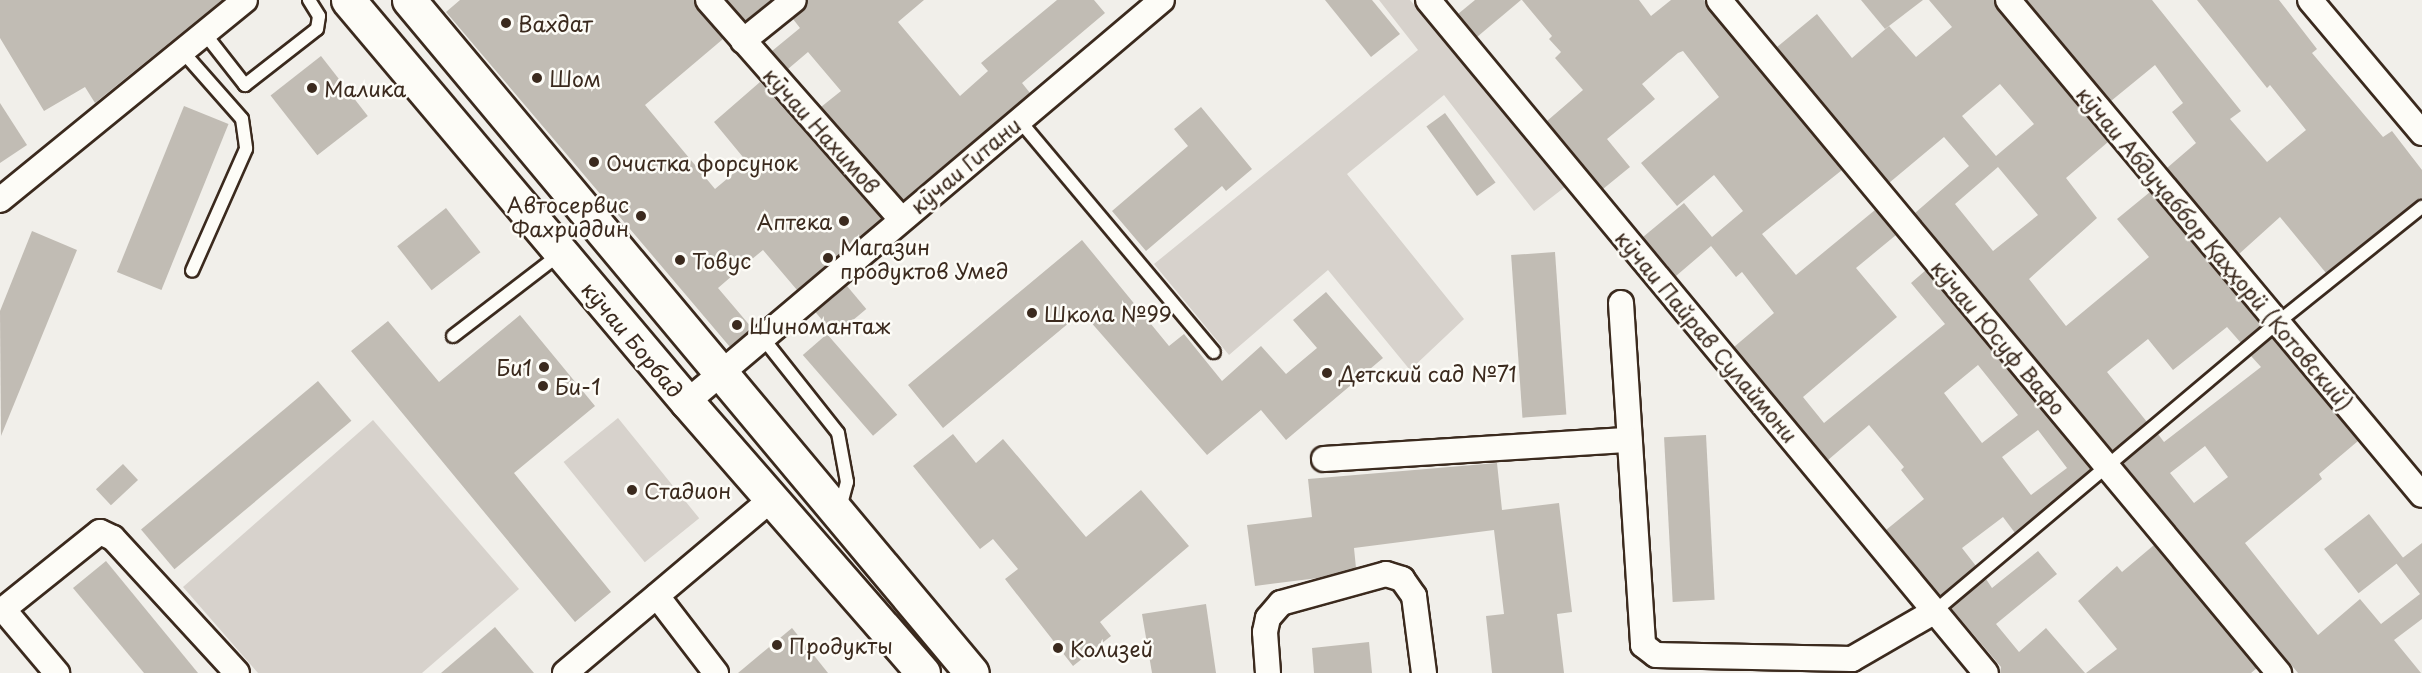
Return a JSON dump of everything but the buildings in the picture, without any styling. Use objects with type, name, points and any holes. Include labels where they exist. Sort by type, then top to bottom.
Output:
[{"type":"main road","name":"кӯчаи Борбад","points":[[348,0],[687,402],[773,498],[921,672]]},
{"type":"main road","points":[[409,0],[972,673]]},
{"type":"street","points":[[0,200],[246,0]]},
{"type":"street","name":"кӯчаи Нахимов","points":[[708,0],[901,219]]},
{"type":"street","points":[[743,41],[794,0]]},
{"type":"street","name":"кӯчаи Гитани","points":[[687,402],[1162,0]]},
{"type":"street","name":"кӯчаи Пайрав Сулаймони","points":[[1428,0],[1986,673]]},
{"type":"street","name":"кӯчаи Юсуф Вафо","points":[[1719,0],[2279,673]]},
{"type":"street","name":"кӯчаи Абдуҷаббор Қаҳҳорӣ (Котовский)","points":[[2007,0],[2422,495]]},
{"type":"street","points":[[2310,0],[2422,133]]},
{"type":"street","points":[[1621,303],[1643,645],[1653,664],[1852,666],[1935,611]]},
{"type":"street","points":[[1324,459],[1629,440]]},
{"type":"street","points":[[565,673],[773,498]]},
{"type":"street","points":[[57,673],[1,611],[100,532],[113,538],[237,673]]},
{"type":"street","points":[[1268,673],[1265,632],[1268,618],[1281,603],[1386,574],[1402,579],[1414,596],[1424,673]]},
{"type":"street","points":[[657,596],[716,673]]},
{"type":"lane","points":[[205,34],[244,85],[317,29],[319,16],[309,0]]},
{"type":"lane","points":[[183,52],[242,119],[246,149],[192,271]]},
{"type":"lane","points":[[1019,120],[1214,352]]},
{"type":"lane","points":[[1935,611],[2277,323],[2422,207]]},
{"type":"lane","points":[[453,336],[561,253]]},
{"type":"lane","points":[[762,337],[838,433],[847,482],[838,514]]},
{"type":"shaded area","points":[[1379,0],[1410,0],[1565,187],[1534,211],[1444,95],[1347,174],[1464,319],[1410,370],[1328,270],[1229,355],[1154,264],[1418,50]]},
{"type":"shaded area","name":"Стадион","points":[[618,418],[699,518],[645,562],[564,462]]},
{"type":"shaded area","points":[[373,420],[519,589],[422,673],[258,673],[183,587]]},
{"type":"place","name":"Вахдат","points":[[506,23]]},
{"type":"place","name":"Шом","points":[[537,78]]},
{"type":"place","name":"Малика","points":[[312,88]]},
{"type":"place","name":"Очистка форсунок","points":[[594,162]]},
{"type":"place","name":"Автосервис Фахриддин","points":[[641,216]]},
{"type":"place","name":"Аптека","points":[[844,221]]},
{"type":"place","name":"Магазин продуктов Умед","points":[[828,258]]},
{"type":"place","name":"Товус","points":[[680,260]]},
{"type":"place","name":"Школа №99","points":[[1032,313]]},
{"type":"place","name":"Шиномантаж","points":[[737,325]]},
{"type":"place","name":"Би1","points":[[544,367]]},
{"type":"place","name":"Детский сад №71","points":[[1327,373]]},
{"type":"place","name":"Би-1","points":[[543,386]]},
{"type":"place","name":"Стадион","points":[[632,490]]},
{"type":"place","name":"Продукты","points":[[777,645]]},
{"type":"place","name":"Колизей","points":[[1058,648]]}]
